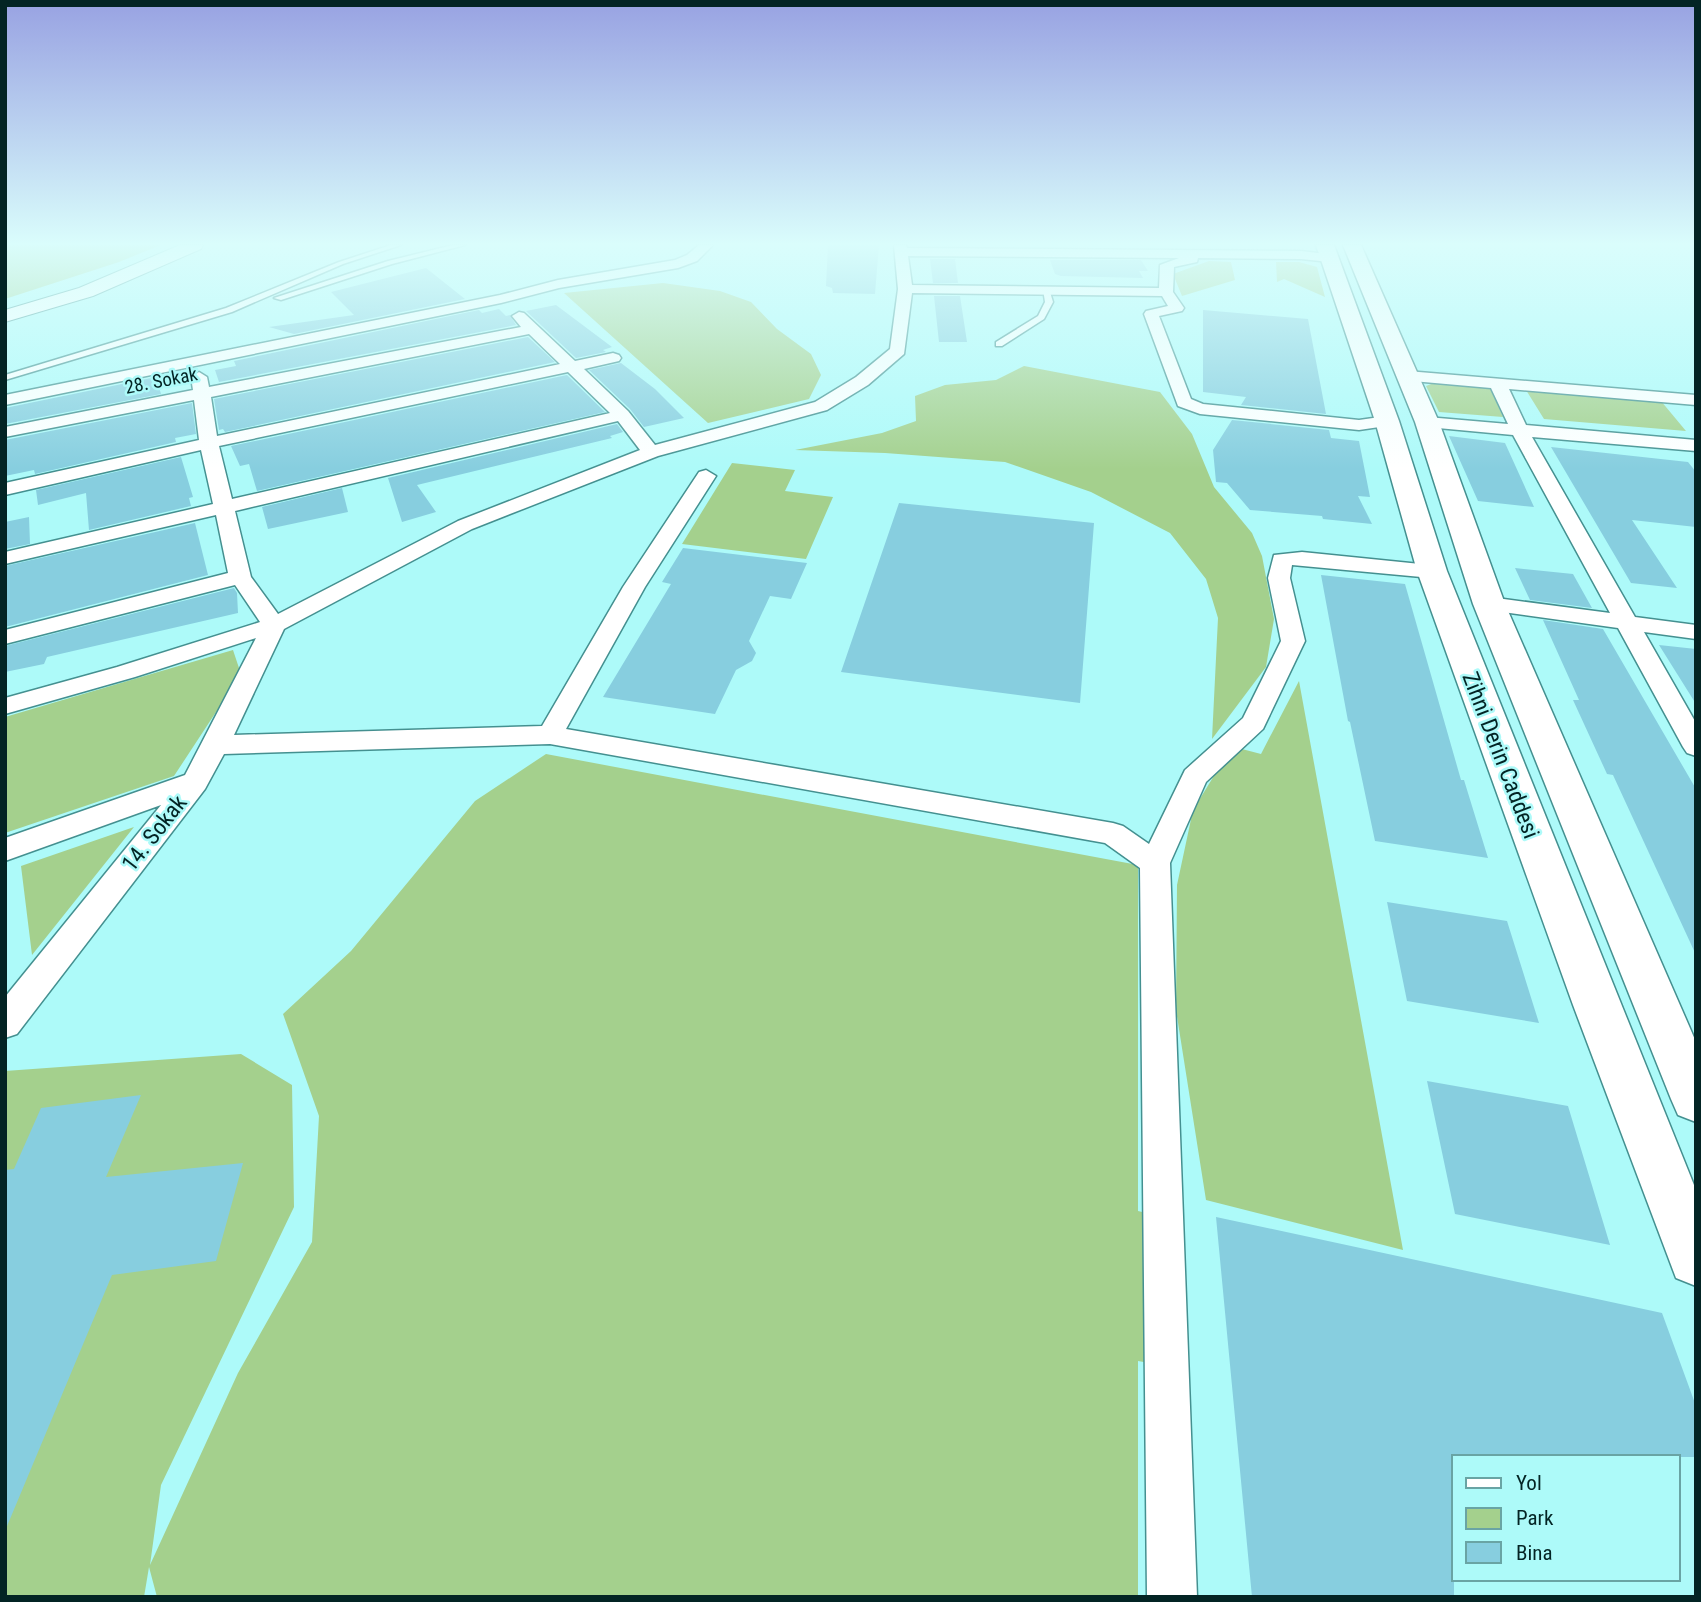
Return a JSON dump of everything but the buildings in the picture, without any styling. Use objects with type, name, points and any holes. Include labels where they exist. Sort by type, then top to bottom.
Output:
[{"type":"main road","name":"Zihni Derin Caddesi","points":[[1354,320],[1432,571],[1596,1005],[1696,1258]]},
{"type":"main road","name":"Zihni Derin Caddesi","points":[[1373,320],[1407,376],[1427,422],[1489,604],[1682,1032],[1696,1099]]},
{"type":"main road","points":[[1370,373],[1407,376]]},
{"type":"main road","points":[[1387,421],[1427,422]]},
{"type":"street","points":[[5,400],[399,320]]},
{"type":"street","points":[[523,320],[622,415],[651,452]]},
{"type":"street","points":[[5,706],[126,672],[274,625],[466,525],[651,452],[821,406],[862,381],[898,351],[902,320]]},
{"type":"street","points":[[1153,320],[1184,402],[1200,409],[1359,425],[1387,421]]},
{"type":"street","name":"28. Sokak","points":[[5,432],[532,328]]},
{"type":"street","points":[[5,489],[613,358]]},
{"type":"street","points":[[195,361],[203,393],[209,443],[240,577],[274,625]]},
{"type":"street","points":[[1407,376],[1688,405]]},
{"type":"street","points":[[1499,384],[1520,429],[1696,747]]},
{"type":"street","points":[[5,558],[622,415]]},
{"type":"street","points":[[1427,422],[1696,446]]},
{"type":"street","points":[[550,734],[634,587],[706,476]]},
{"type":"street","points":[[1172,1597],[1155,863],[1195,777],[1254,723],[1293,641],[1279,578],[1282,560],[1302,558],[1432,571]]},
{"type":"street","points":[[5,637],[240,577]]},
{"type":"street","points":[[1489,604],[1696,632]]},
{"type":"street","name":"14. Sokak","points":[[5,1023],[16,1000],[195,782],[216,746],[274,625]]},
{"type":"street","points":[[216,746],[550,734],[1113,834],[1155,863]]},
{"type":"street","points":[[5,850],[195,782]]},
{"type":"lane","points":[[5,378],[197,320]]},
{"type":"lane","points":[[999,344],[1037,320]]},
{"type":"green space","points":[[594,320],[768,320],[811,354],[821,375],[809,399],[708,423]]},
{"type":"green space","points":[[1024,366],[1160,392],[1192,434],[1214,487],[1252,533],[1262,556],[1274,619],[1266,667],[1212,739],[1218,618],[1206,579],[1170,533],[1091,492],[1005,462],[885,453],[795,450],[882,433],[916,421],[915,396],[945,385],[996,380]]},
{"type":"green space","points":[[1434,383],[1490,388],[1503,417],[1439,412],[1426,386]]},
{"type":"green space","points":[[1526,390],[1661,401],[1686,431],[1544,419]]},
{"type":"green space","points":[[732,463],[795,470],[785,491],[833,497],[806,559],[682,544]]},
{"type":"green space","points":[[233,650],[241,674],[174,776],[5,833],[5,717]]},
{"type":"green space","points":[[1299,681],[1403,1250],[1206,1200],[1176,1010],[1177,885],[1193,810],[1220,766],[1238,748],[1261,754]]},
{"type":"green space","points":[[546,754],[1138,865],[1138,1211],[1155,1215],[1155,1364],[1138,1361],[1138,1597],[157,1597],[149,1567],[144,1597],[5,1597],[5,1071],[241,1054],[292,1085],[294,1207],[161,1485],[150,1565],[238,1373],[312,1242],[319,1116],[283,1014],[351,951],[475,801]]},
{"type":"green space","points":[[134,827],[32,955],[21,866]]}]
